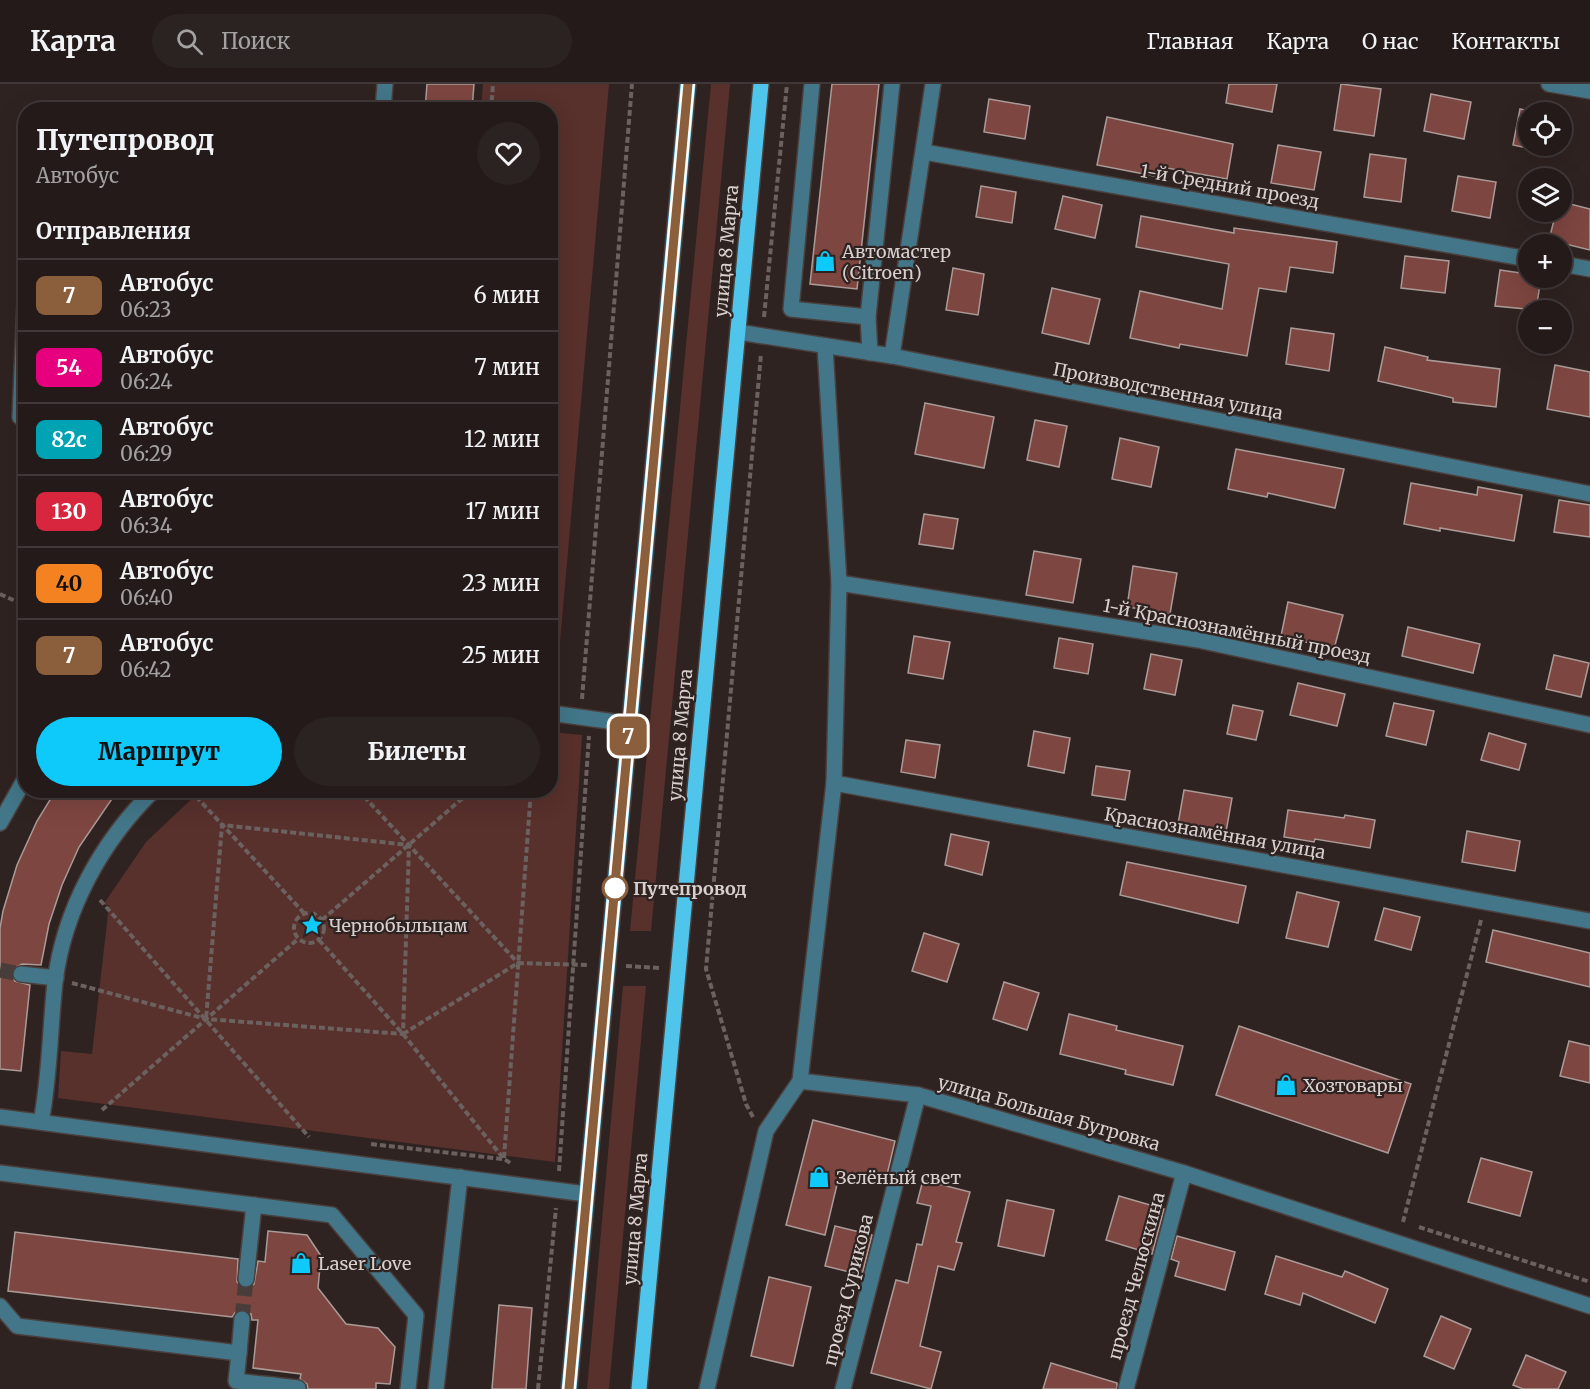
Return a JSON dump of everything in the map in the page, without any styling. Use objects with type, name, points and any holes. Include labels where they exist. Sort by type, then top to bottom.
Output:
[{"type":"main road","points":[[569,1389],[688,84]]},
{"type":"main road","name":"улица 8 Марта","points":[[639,1389],[761,84]]},
{"type":"street","points":[[384,102],[385,84]]},
{"type":"street","points":[[812,84],[791,309],[868,317]]},
{"type":"street","points":[[870,353],[868,317],[892,84]]},
{"type":"street","points":[[892,356],[933,84]]},
{"type":"street","points":[[1549,84],[1590,91]]},
{"type":"street","name":"1-й Средний проезд","points":[[924,152],[1518,256]]},
{"type":"street","points":[[1572,266],[1590,269]]},
{"type":"street","name":"Производственная улица","points":[[738,332],[892,356],[1590,494]]},
{"type":"street","points":[[707,1389],[766,1131],[800,1082],[834,783],[839,583],[825,346]]},
{"type":"street","name":"1-й Краснознамённый проезд","points":[[839,583],[1197,640],[1590,725]]},
{"type":"street","points":[[558,715],[585,723],[630,724]]},
{"type":"street","name":"Краснознамённая улица","points":[[834,783],[1590,921]]},
{"type":"street","points":[[0,824],[18,788]]},
{"type":"street","points":[[41,1122],[56,978],[67,930],[85,884],[108,844],[146,798]]},
{"type":"street","points":[[21,974],[56,978]]},
{"type":"street","name":"улица Большая Бугровка","points":[[800,1082],[918,1095],[1184,1173],[1590,1306]]},
{"type":"street","name":"проезд Сурикова","points":[[843,1389],[918,1095]]},
{"type":"street","points":[[0,1117],[586,1194]]},
{"type":"street","points":[[0,1173],[332,1215],[416,1315],[408,1389]]},
{"type":"street","name":"проезд Челюскина","points":[[1126,1389],[1184,1173]]},
{"type":"street","points":[[436,1389],[460,1177]]},
{"type":"street","points":[[246,1279],[254,1205]]},
{"type":"street","points":[[0,1306],[16,1326],[239,1353]]},
{"type":"street","points":[[242,1319],[236,1381],[272,1387],[298,1388]]},
{"type":"path","points":[[492,102],[493,84]]},
{"type":"path","points":[[538,1389],[557,1190],[585,723],[632,84]]},
{"type":"path","points":[[747,1104],[706,969],[762,336],[787,84]]},
{"type":"path","points":[[0,594],[18,602]]},
{"type":"path","points":[[197,798],[304,914]]},
{"type":"path","points":[[365,798],[518,963]]},
{"type":"path","points":[[322,920],[463,798]]},
{"type":"path","points":[[504,1159],[530,798]]},
{"type":"path","points":[[206,1019],[222,825]]},
{"type":"path","points":[[222,825],[409,845]]},
{"type":"path","points":[[403,1034],[409,845]]},
{"type":"path","points":[[85,884],[309,1137],[321,1138]]},
{"type":"path","points":[[1403,1222],[1485,902]]},
{"type":"path","points":[[304,914],[314,914],[322,920],[324,930],[319,940],[308,943],[298,939],[294,929],[296,920],[304,914]]},
{"type":"path","points":[[99,1113],[298,939]]},
{"type":"path","points":[[319,940],[403,1034],[504,1159],[522,1169]]},
{"type":"path","points":[[56,978],[206,1019],[403,1034],[518,963]]},
{"type":"path","points":[[366,1143],[504,1159]]},
{"type":"shaded area","points":[[483,84],[609,84],[558,665],[558,102],[482,102]]},
{"type":"shaded area","points":[[711,84],[730,84],[651,931],[630,931]]},
{"type":"shaded area","points":[[558,733],[582,735],[555,1162],[58,1098],[61,1051],[92,1054],[109,905],[103,905],[146,842],[193,798],[558,798]]},
{"type":"shaded area","points":[[623,986],[646,986],[609,1389],[587,1389]]},
{"type":"building","points":[[427,84],[474,84],[473,102],[426,102]]},
{"type":"building","points":[[832,84],[879,84],[857,289],[810,284]]},
{"type":"building","points":[[1229,84],[1277,84],[1272,112],[1226,103]]},
{"type":"building","points":[[1341,84],[1381,89],[1374,136],[1334,130]]},
{"type":"building","points":[[1431,94],[1471,102],[1464,139],[1424,131]]},
{"type":"building","points":[[989,99],[1030,106],[1025,139],[984,132]]},
{"type":"building","points":[[1107,117],[1233,144],[1227,179],[1162,167],[1160,177],[1097,165]]},
{"type":"building","points":[[1518,119],[1518,146],[1513,145]]},
{"type":"building","points":[[1278,145],[1321,152],[1314,190],[1271,183]]},
{"type":"building","points":[[1370,154],[1406,159],[1401,202],[1364,197]]},
{"type":"building","points":[[1458,176],[1496,182],[1490,218],[1452,211]]},
{"type":"building","points":[[981,186],[1016,192],[1012,223],[976,217]]},
{"type":"building","points":[[1063,196],[1102,205],[1095,238],[1055,229]]},
{"type":"building","points":[[1572,204],[1590,209],[1590,250],[1572,246],[1572,234],[1550,234],[1554,222],[1572,222]]},
{"type":"building","points":[[1141,216],[1234,233],[1234,228],[1337,242],[1333,273],[1290,267],[1286,292],[1259,288],[1247,356],[1180,344],[1179,348],[1130,338],[1140,291],[1222,309],[1229,264],[1136,247]]},
{"type":"building","points":[[1405,256],[1449,261],[1445,293],[1401,288]]},
{"type":"building","points":[[953,268],[984,274],[978,315],[946,310]]},
{"type":"building","points":[[1500,270],[1518,273],[1518,288],[1539,288],[1538,300],[1518,300],[1518,308],[1495,306]]},
{"type":"building","points":[[1052,288],[1100,299],[1089,344],[1042,333]]},
{"type":"building","points":[[1291,328],[1334,334],[1329,371],[1286,364]]},
{"type":"building","points":[[1385,347],[1428,357],[1427,360],[1500,369],[1496,407],[1453,402],[1453,398],[1378,381]]},
{"type":"building","points":[[1555,365],[1590,372],[1590,417],[1547,409]]},
{"type":"building","points":[[925,403],[994,417],[984,468],[915,454]]},
{"type":"building","points":[[1035,420],[1067,426],[1059,467],[1027,460]]},
{"type":"building","points":[[1120,438],[1159,447],[1151,487],[1112,479]]},
{"type":"building","points":[[1236,449],[1344,469],[1335,508],[1268,493],[1267,497],[1228,489]]},
{"type":"building","points":[[1411,483],[1477,495],[1478,487],[1522,495],[1514,541],[1404,524]]},
{"type":"building","points":[[1559,500],[1590,505],[1590,537],[1554,532]]},
{"type":"building","points":[[924,514],[958,519],[953,549],[919,544]]},
{"type":"building","points":[[1034,551],[1081,559],[1073,603],[1026,595]]},
{"type":"building","points":[[1133,566],[1177,573],[1170,614],[1127,607]]},
{"type":"building","points":[[1288,602],[1343,615],[1334,649],[1281,636]]},
{"type":"building","points":[[1408,627],[1480,644],[1473,673],[1402,656]]},
{"type":"building","points":[[914,636],[950,642],[943,679],[908,673]]},
{"type":"building","points":[[1059,638],[1093,644],[1088,674],[1054,668]]},
{"type":"building","points":[[1151,654],[1182,660],[1175,695],[1144,689]]},
{"type":"building","points":[[1554,655],[1589,663],[1581,697],[1546,689]]},
{"type":"building","points":[[1298,683],[1345,694],[1337,726],[1290,715]]},
{"type":"building","points":[[1394,703],[1434,711],[1426,745],[1386,736]]},
{"type":"building","points":[[1233,705],[1263,711],[1256,740],[1227,734]]},
{"type":"building","points":[[1034,731],[1070,738],[1064,773],[1028,766]]},
{"type":"building","points":[[1489,733],[1526,744],[1519,770],[1481,760]]},
{"type":"building","points":[[906,740],[940,745],[935,778],[901,772]]},
{"type":"building","points":[[1096,766],[1130,771],[1125,800],[1092,795]]},
{"type":"building","points":[[1184,790],[1232,798],[1226,832],[1178,824]]},
{"type":"building","points":[[51,798],[113,798],[79,847],[62,885],[49,924],[41,965],[22,964],[13,969],[12,977],[15,981],[30,985],[21,1071],[0,1069],[0,928],[17,865],[37,821]]},
{"type":"building","points":[[1288,810],[1375,820],[1370,848],[1315,839],[1314,842],[1284,837]]},
{"type":"building","points":[[1467,831],[1520,841],[1515,871],[1462,862]]},
{"type":"building","points":[[951,834],[989,842],[982,875],[945,865]]},
{"type":"building","points":[[1127,862],[1246,886],[1238,923],[1120,895]]},
{"type":"building","points":[[1297,892],[1339,902],[1328,947],[1286,938]]},
{"type":"building","points":[[1384,908],[1420,917],[1411,950],[1375,940]]},
{"type":"building","points":[[1493,930],[1590,953],[1590,987],[1486,962]]},
{"type":"building","points":[[924,933],[959,944],[947,982],[912,971]]},
{"type":"building","points":[[1004,982],[1039,993],[1027,1030],[993,1019]]},
{"type":"building","points":[[1069,1014],[1117,1026],[1116,1030],[1183,1046],[1173,1085],[1125,1074],[1126,1070],[1060,1054]]},
{"type":"building","points":[[1239,1026],[1411,1084],[1388,1153],[1216,1095]]},
{"type":"building","points":[[1569,1041],[1590,1046],[1590,1083],[1560,1076]]},
{"type":"building","name":"Зелёный свет","points":[[813,1120],[895,1141],[885,1183],[840,1172],[825,1235],[786,1225]]},
{"type":"building","points":[[1481,1158],[1532,1172],[1520,1216],[1468,1202]]},
{"type":"building","points":[[923,1180],[970,1192],[956,1242],[962,1243],[954,1270],[938,1266],[920,1346],[941,1352],[931,1389],[871,1373],[896,1280],[908,1283],[917,1244],[922,1245],[931,1206],[917,1203]]},
{"type":"building","points":[[1119,1196],[1164,1209],[1152,1254],[1106,1240]]},
{"type":"building","points":[[1007,1200],[1054,1210],[1044,1256],[998,1246]]},
{"type":"building","points":[[835,1226],[872,1235],[862,1275],[825,1266]]},
{"type":"building","points":[[268,1231],[307,1235],[321,1256],[318,1288],[346,1324],[378,1328],[395,1347],[390,1384],[376,1383],[376,1389],[308,1389],[307,1384],[300,1379],[301,1374],[253,1368],[258,1320],[252,1320],[251,1314],[243,1309],[237,1310],[232,1317],[8,1291],[15,1232],[238,1259],[237,1282],[246,1289],[254,1284],[258,1261],[265,1262]]},
{"type":"building","points":[[1177,1236],[1235,1252],[1225,1290],[1175,1276],[1179,1262],[1171,1259]]},
{"type":"building","points":[[1276,1256],[1342,1277],[1345,1271],[1388,1289],[1375,1323],[1303,1293],[1300,1305],[1265,1294]]},
{"type":"building","points":[[769,1277],[811,1287],[793,1366],[751,1356]]},
{"type":"building","points":[[499,1305],[532,1308],[526,1389],[492,1389]]},
{"type":"building","points":[[1441,1316],[1471,1329],[1454,1369],[1424,1356]]},
{"type":"building","points":[[1526,1355],[1566,1372],[1558,1389],[1523,1389],[1513,1385]]},
{"type":"building","points":[[1051,1363],[1117,1383],[1117,1389],[1043,1389]]},
{"type":"tunnel","points":[[0,970],[21,974]]},
{"type":"tunnel","points":[[242,1319],[246,1279]]},
{"type":"bus line","name":"7","points":[[569,1389],[688,84]]},
{"type":"place","name":"Автомастер (Citroen)","points":[[825,261]]},
{"type":"place","name":"Путепровод","points":[[615,888]]},
{"type":"place","name":"Чернобыльцам","points":[[312,925]]},
{"type":"place","name":"Хозтовары","points":[[1286,1085]]},
{"type":"place","name":"Зелёный свет","points":[[819,1177]]},
{"type":"place","name":"Laser Love","points":[[301,1263]]}]
